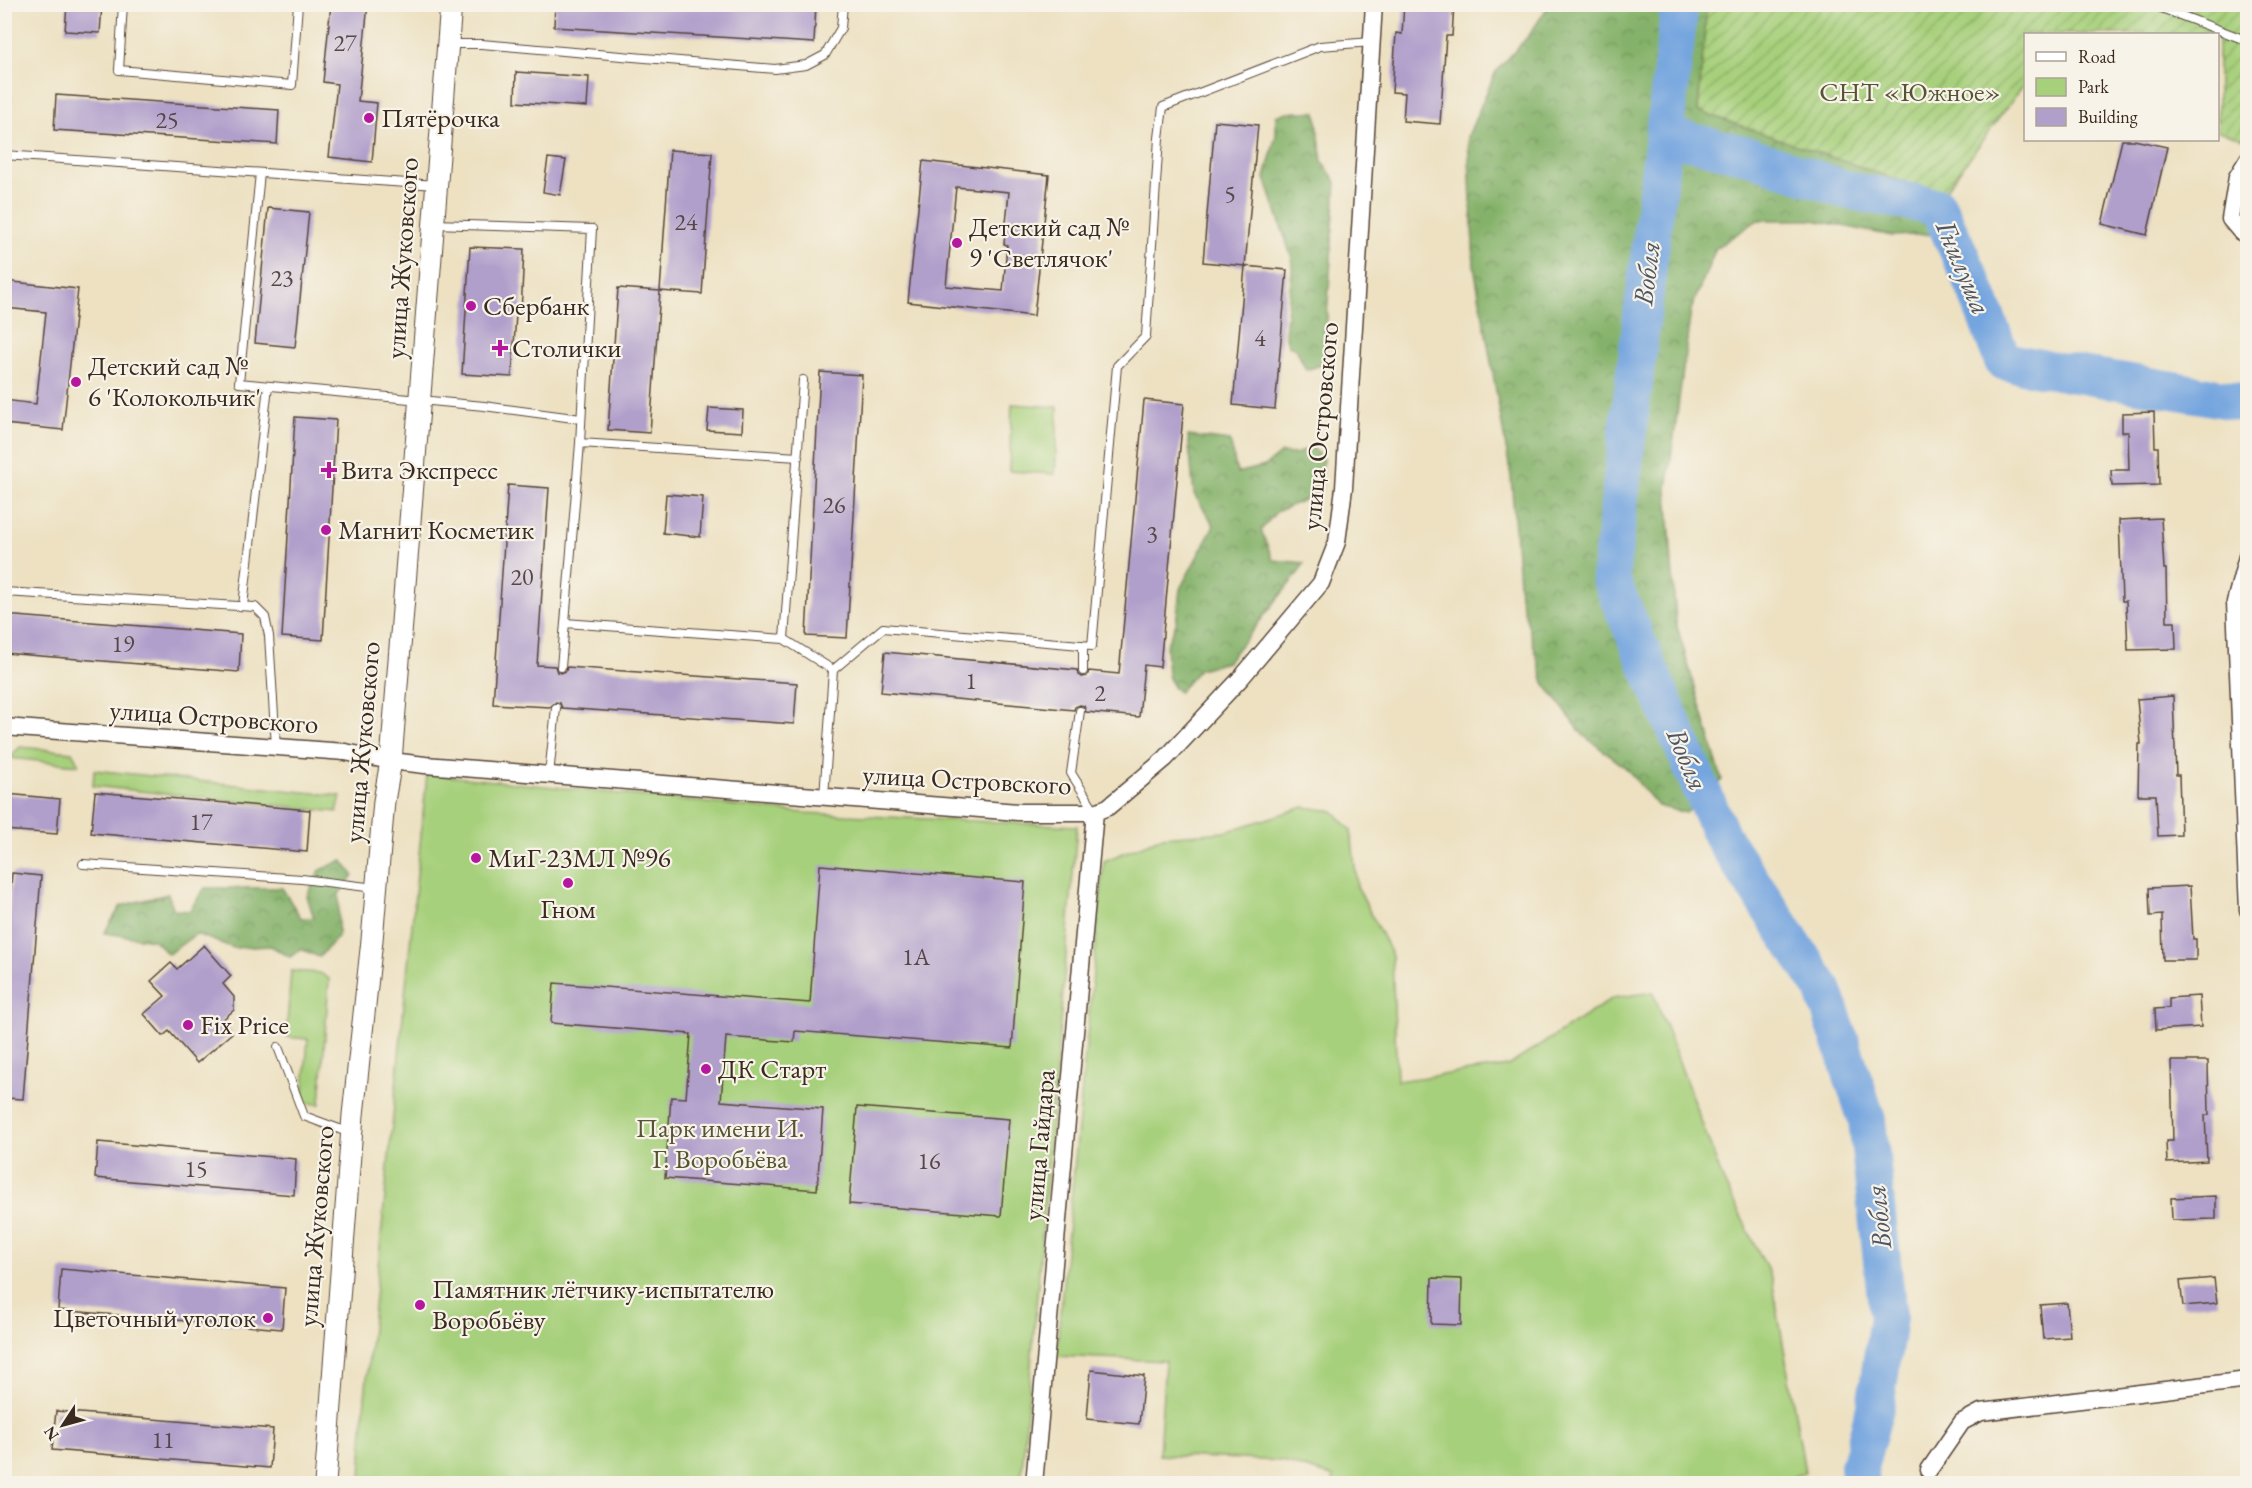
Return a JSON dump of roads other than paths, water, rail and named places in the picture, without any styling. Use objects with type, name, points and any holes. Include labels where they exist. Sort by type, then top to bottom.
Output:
[{"type":"street","name":"улица Жуковского","points":[[325,1484],[352,1133],[384,801],[391,761],[451,4]]},
{"type":"street","name":"улица Островского","points":[[4,727],[345,752],[391,761],[1018,812],[1095,812],[1108,807],[1165,759],[1241,678],[1321,583],[1337,542],[1344,488],[1374,4]]},
{"type":"street","points":[[2247,159],[2237,177],[2230,219],[2247,236]]},
{"type":"street","points":[[2247,553],[2235,602],[2247,910]]},
{"type":"street","name":"улица Гайдара","points":[[1035,1484],[1095,812]]},
{"type":"street","points":[[1929,1470],[1962,1422],[1981,1412],[2247,1380]]},
{"type":"lane","points":[[123,4],[119,70],[292,85],[298,4]]},
{"type":"lane","points":[[448,44],[482,44],[775,69],[806,65],[825,55],[841,28],[843,4]]},
{"type":"lane","points":[[2151,4],[2247,41]]},
{"type":"lane","points":[[824,797],[833,670],[883,627],[1092,646],[1117,366],[1146,336],[1163,107],[1320,46],[1372,42]]},
{"type":"lane","points":[[4,155],[437,185]]},
{"type":"lane","points":[[260,173],[239,383],[420,400],[581,419]]},
{"type":"lane","points":[[434,224],[592,229],[580,443],[561,667]]},
{"type":"lane","points":[[784,639],[803,380]]},
{"type":"lane","points":[[243,606],[268,386]]},
{"type":"lane","points":[[580,443],[798,456]]},
{"type":"lane","points":[[4,591],[255,607],[266,618],[269,636],[276,747]]},
{"type":"lane","points":[[565,623],[784,639],[833,670]]},
{"type":"lane","points":[[1083,645],[1083,671]]},
{"type":"lane","points":[[549,775],[556,708]]},
{"type":"lane","points":[[1080,711],[1071,773],[1095,812]]},
{"type":"lane","points":[[83,864],[302,879],[377,888]]},
{"type":"lane","points":[[278,1047],[304,1116],[352,1133]]},
{"type":"waterway","name":"Вобля","points":[[1678,4],[1678,21],[1610,578],[1722,837],[1823,989],[1867,1120],[1888,1317],[1875,1408],[1859,1467],[1861,1484]]},
{"type":"waterway","name":"Гнилуша","points":[[1664,135],[1750,156],[1846,190],[1938,207],[1974,285],[2003,361],[2248,404]]},
{"type":"place","name":"Пятёрочка","points":[[369,118]]},
{"type":"place","name":"Детский сад № 9 'Светлячок'","points":[[957,243]]},
{"type":"place","name":"Сбербанк","points":[[471,306]]},
{"type":"place","name":"Столички","points":[[500,348]]},
{"type":"place","name":"Детский сад № 6 'Колокольчик'","points":[[76,382]]},
{"type":"place","name":"Вита Экспресс","points":[[329,470]]},
{"type":"place","name":"Магнит Косметик","points":[[326,530]]},
{"type":"place","name":"МиГ-23МЛ №96","points":[[476,858]]},
{"type":"place","name":"Гном","points":[[568,883]]},
{"type":"place","name":"Fix Price","points":[[188,1025]]},
{"type":"place","name":"ДК Старт","points":[[706,1069]]},
{"type":"place","name":"Памятник лётчику-испытателю Воробьёву","points":[[420,1305]]},
{"type":"place","name":"Цветочный уголок","points":[[268,1318]]},
{"type":"park label","name":"СНТ «Южное»","points":[[1910,92]]},
{"type":"park label","name":"Парк имени И. Г. Воробьёва","points":[[720,1144]]}]
